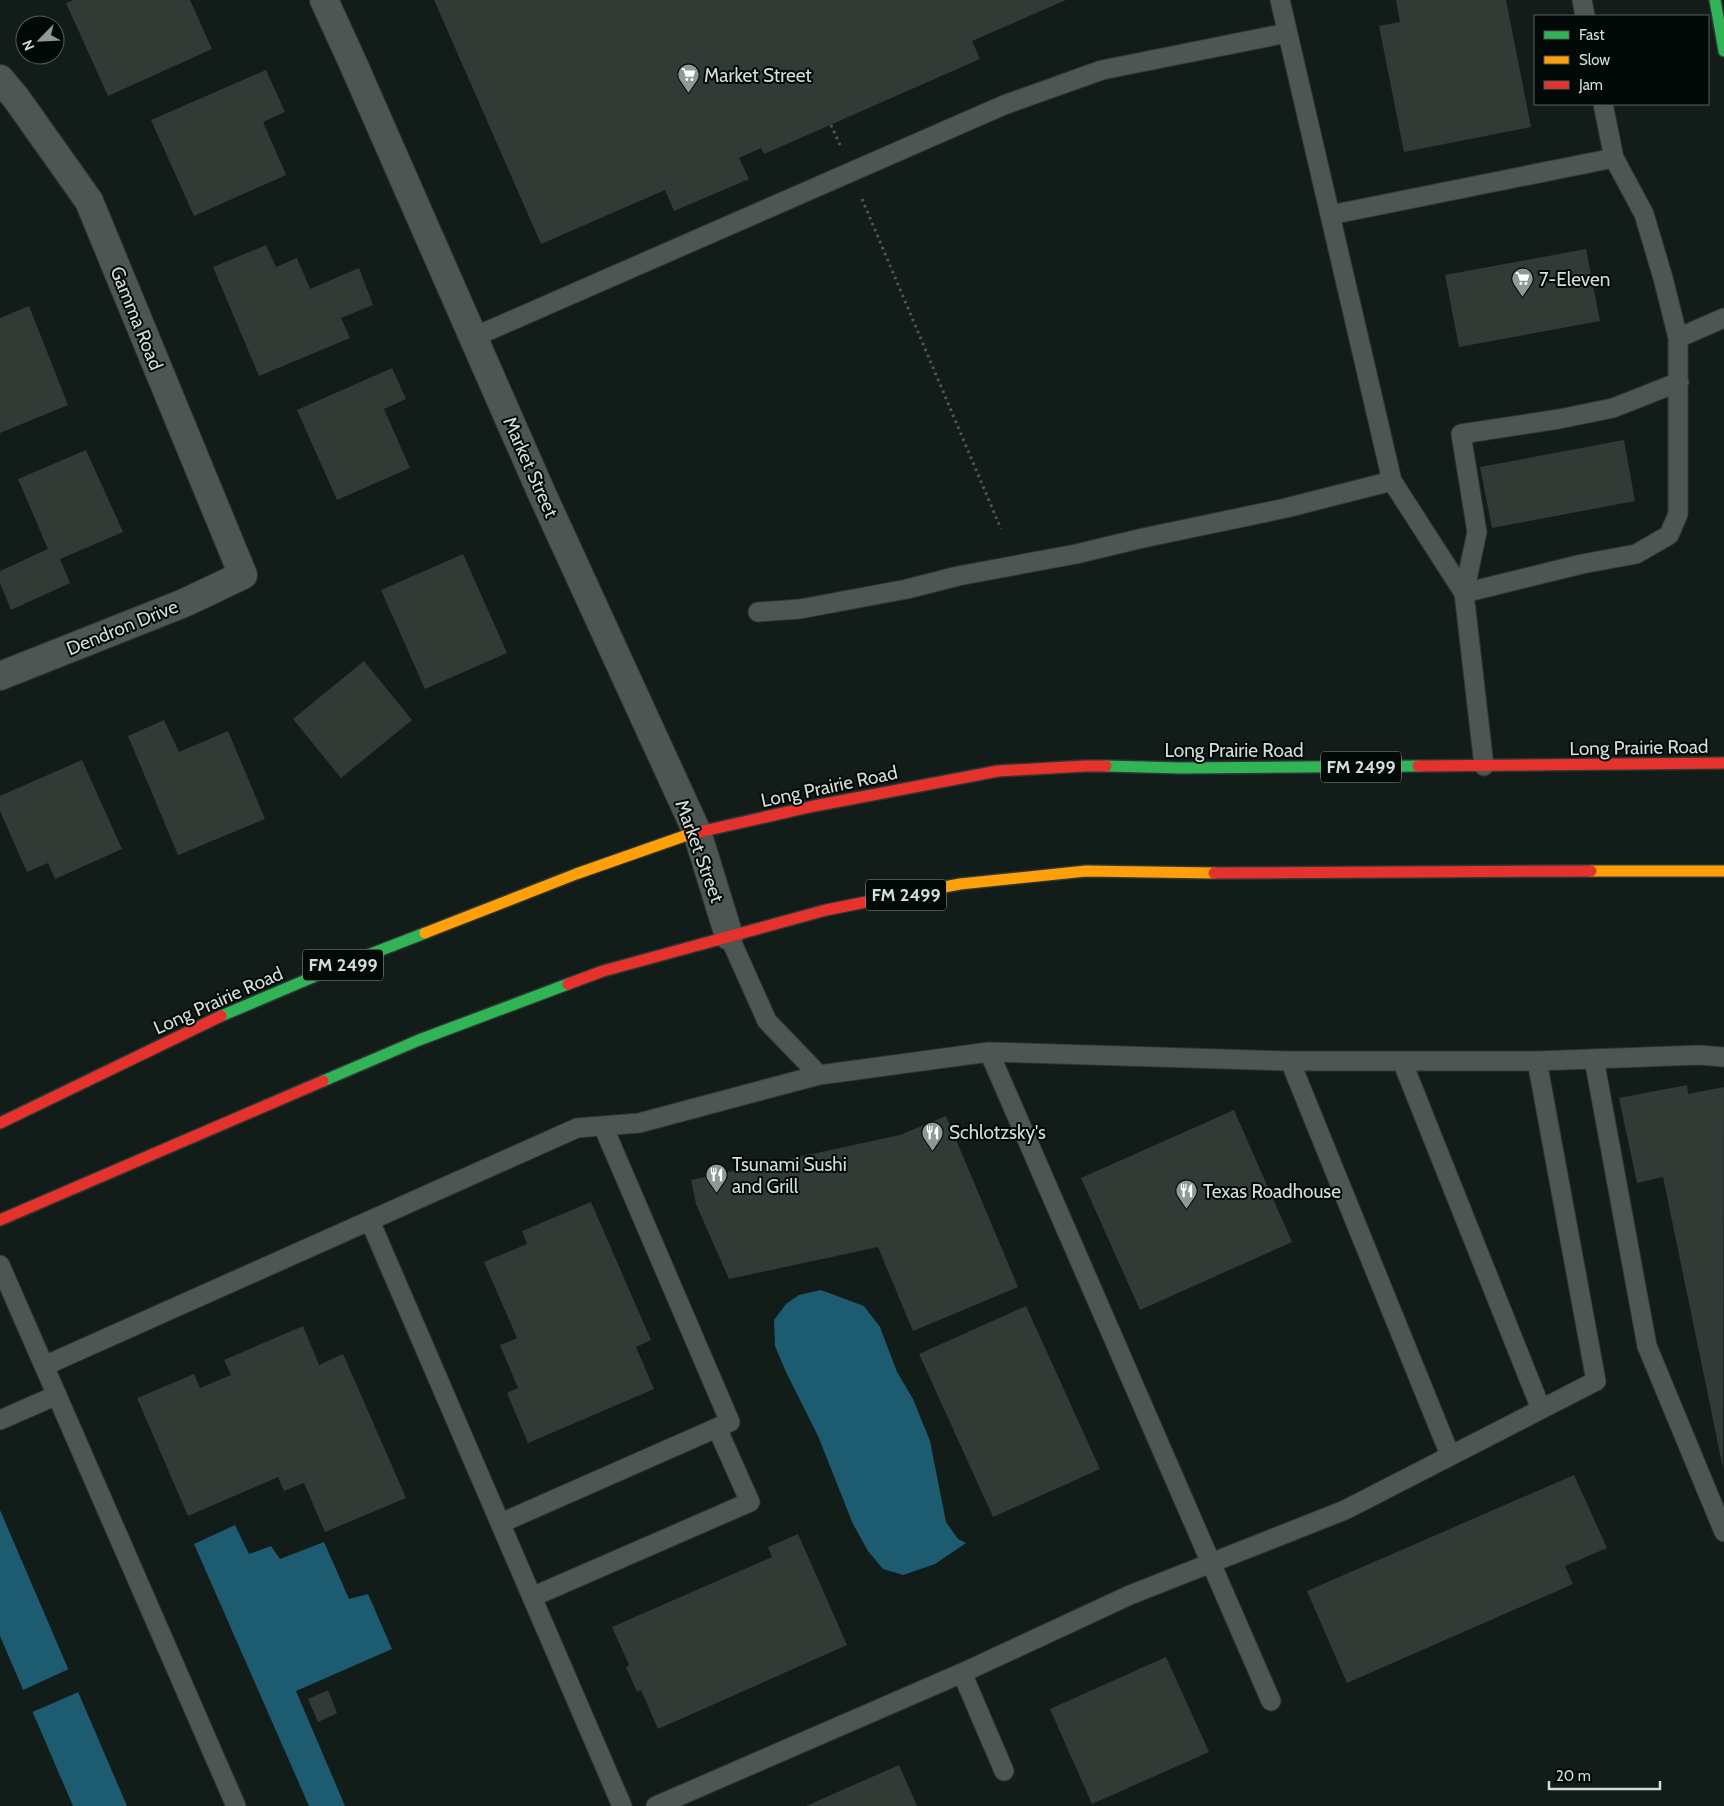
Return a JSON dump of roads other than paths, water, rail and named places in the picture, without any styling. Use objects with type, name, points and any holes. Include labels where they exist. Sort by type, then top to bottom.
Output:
[{"type":"main road","points":[[1715,0],[1724,51]]},
{"type":"main road","name":"Long Prairie Road","points":[[0,1123],[210,1021],[332,969],[576,874],[697,832],[814,806],[998,770],[1085,766],[1181,768],[1724,763]]},
{"type":"main road","name":"FM 2499","points":[[0,1220],[419,1040],[603,971],[826,910],[960,884],[1086,871],[1193,873],[1724,871]]},
{"type":"street","name":"Market Street","points":[[324,0],[542,494],[697,832],[729,936]]},
{"type":"street","name":"Gamma Road","points":[[0,79],[16,98],[89,201],[243,575]]},
{"type":"street","name":"Dendron Drive","points":[[0,676],[184,603],[243,575]]},
{"type":"lane","points":[[1280,0],[1392,481],[1464,593]]},
{"type":"lane","points":[[1582,0],[1585,15]]},
{"type":"lane","points":[[474,337],[1004,105],[1102,70],[1287,33]]},
{"type":"lane","points":[[1464,593],[1582,564],[1636,554],[1669,535],[1678,514],[1678,338],[1644,214],[1614,158],[1603,105]]},
{"type":"lane","points":[[1330,215],[1614,158]]},
{"type":"lane","points":[[1678,338],[1724,318]]},
{"type":"lane","points":[[1484,766],[1464,593],[1477,532],[1461,434],[1559,419],[1613,408],[1679,382]]},
{"type":"lane","points":[[758,612],[800,609],[907,589],[958,576],[1076,554],[1142,538],[1286,508],[1392,481]]},
{"type":"lane","points":[[729,936],[767,1021],[819,1075]]},
{"type":"lane","points":[[989,1052],[1271,1701]]},
{"type":"lane","points":[[44,1366],[577,1128],[639,1124],[819,1075],[989,1052],[1290,1061],[1538,1061],[1699,1054],[1724,1056]]},
{"type":"lane","points":[[1594,1058],[1647,1346],[1724,1532]]},
{"type":"lane","points":[[1402,1060],[1541,1409]]},
{"type":"lane","points":[[1290,1061],[1450,1455]]},
{"type":"lane","points":[[656,1806],[962,1673],[1130,1595],[1345,1510],[1596,1381],[1538,1061]]},
{"type":"lane","points":[[501,1523],[730,1422],[603,1126]]},
{"type":"lane","points":[[370,1221],[622,1806]]},
{"type":"lane","points":[[0,1266],[236,1806]]},
{"type":"lane","points":[[0,1420],[57,1395]]},
{"type":"lane","points":[[532,1597],[750,1502],[717,1428]]},
{"type":"lane","points":[[962,1673],[1004,1772]]},
{"type":"water","points":[[821,1290],[864,1306],[880,1327],[897,1372],[913,1399],[930,1441],[946,1522],[958,1539],[966,1543],[935,1564],[903,1575],[883,1569],[868,1551],[853,1524],[818,1436],[775,1346],[774,1320],[786,1304],[799,1295]]},
{"type":"water","points":[[0,1510],[127,1806],[73,1806],[0,1636]]},
{"type":"water","points":[[235,1525],[249,1554],[271,1546],[280,1559],[324,1542],[349,1599],[368,1594],[392,1649],[296,1691],[345,1806],[309,1806],[194,1544]]},
{"type":"place","name":"Market Street","points":[[688,94]]},
{"type":"place","name":"7-Eleven","points":[[1523,298]]},
{"type":"place","name":"Schlotzsky's","points":[[933,1151]]},
{"type":"place","name":"Tsunami Sushi and Grill","points":[[716,1194]]},
{"type":"place","name":"Texas Roadhouse","points":[[1187,1210]]}]
